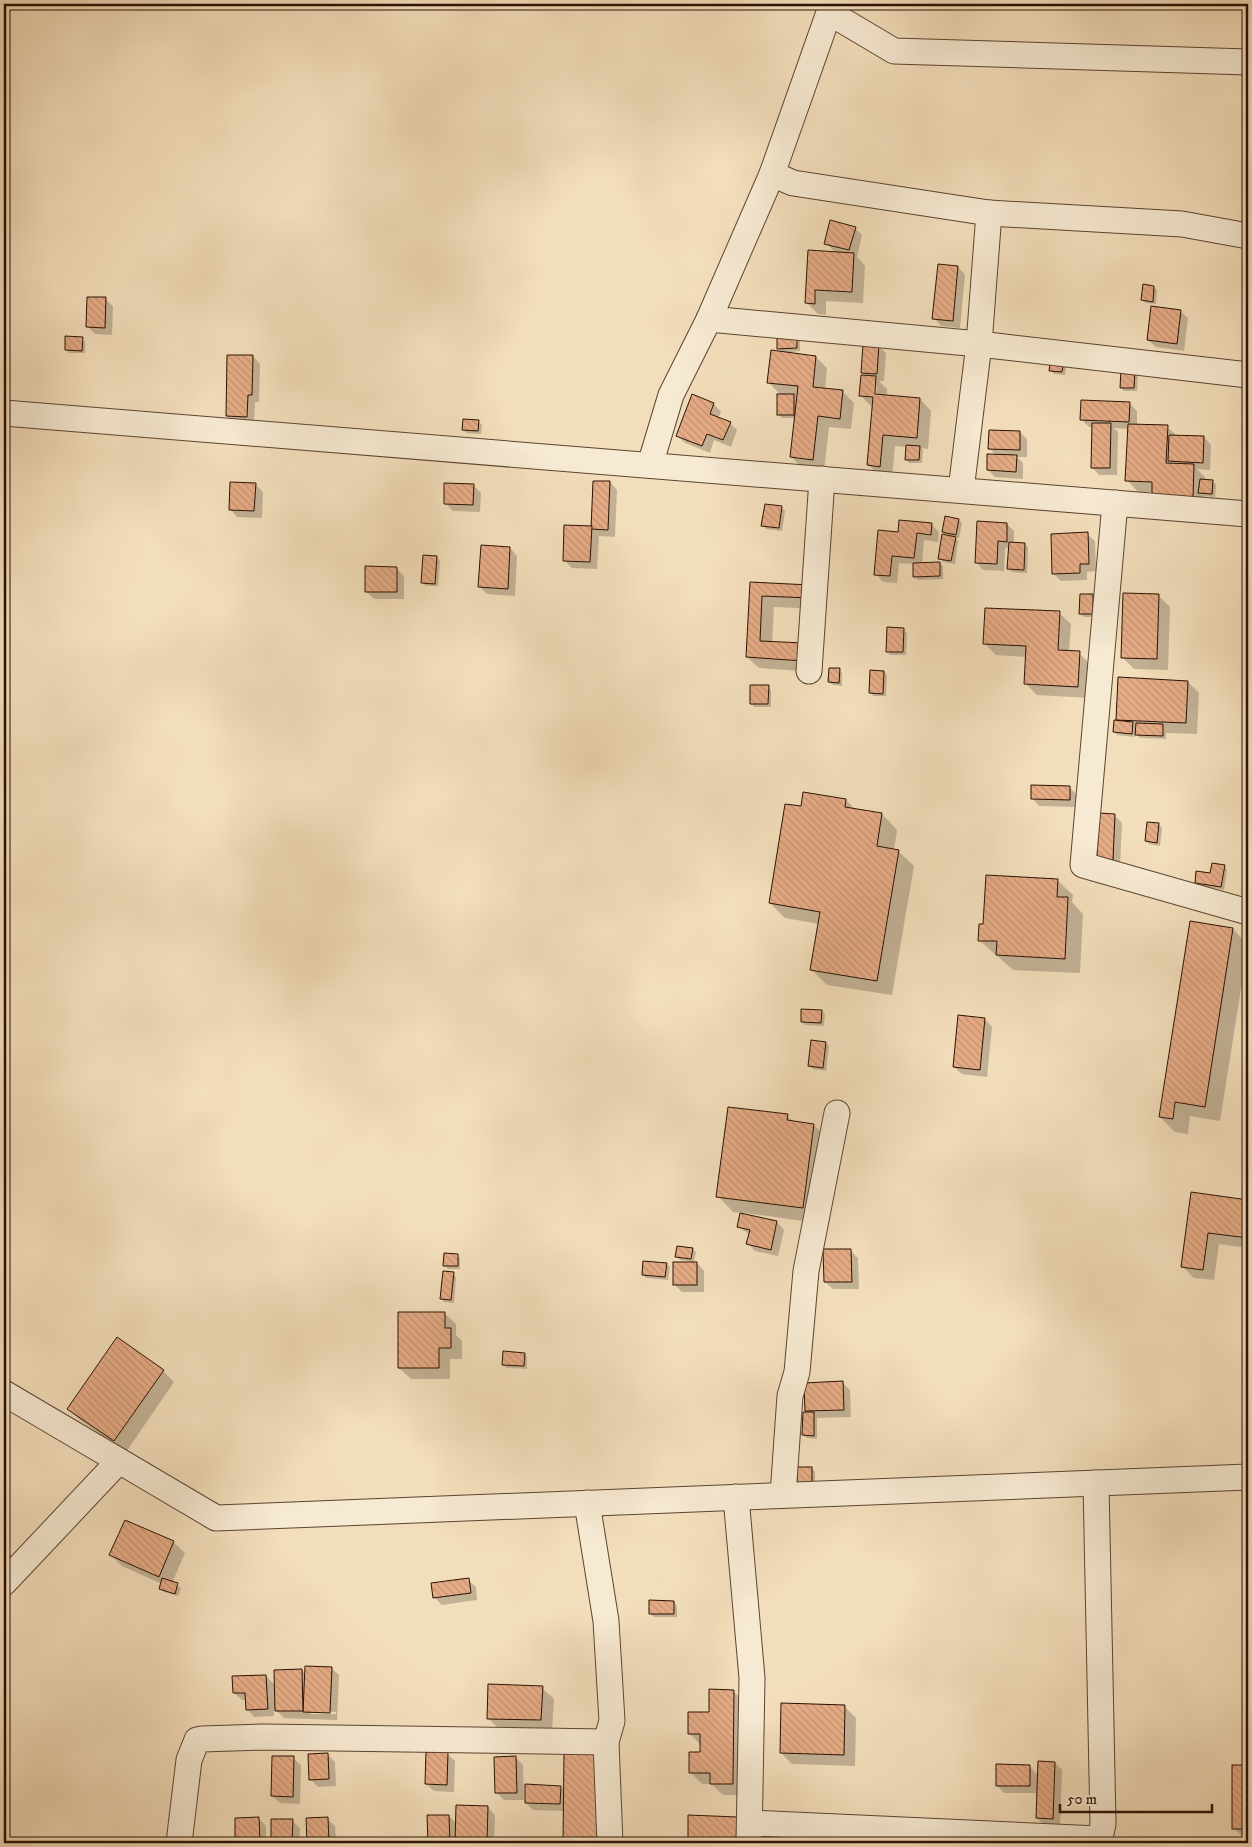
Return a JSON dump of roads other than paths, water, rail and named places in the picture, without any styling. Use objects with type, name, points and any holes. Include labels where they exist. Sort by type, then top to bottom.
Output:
[{"type":"street","points":[[650,465],[671,395],[709,319],[772,174],[831,8],[894,51],[1248,62]]},
{"type":"street","points":[[772,174],[793,183],[989,213],[1182,224],[1248,236]]},
{"type":"street","points":[[960,490],[979,344],[989,213]]},
{"type":"street","points":[[709,319],[979,344],[1248,375]]},
{"type":"street","points":[[4,413],[1248,514]]},
{"type":"street","points":[[809,671],[822,479]]},
{"type":"street","points":[[1115,503],[1083,865],[1248,912]]},
{"type":"street","points":[[783,1495],[790,1396],[797,1372],[806,1271],[836,1113]]},
{"type":"street","points":[[4,1393],[216,1518],[1248,1476]]},
{"type":"street","points":[[4,1584],[119,1461]]},
{"type":"street","points":[[736,1497],[752,1678],[750,1833],[1099,1841],[1103,1824],[1096,1482]]},
{"type":"street","points":[[587,1503],[606,1621],[612,1721],[606,1742],[610,1843]]},
{"type":"street","points":[[179,1843],[190,1760],[197,1740],[263,1737],[606,1742]]}]
